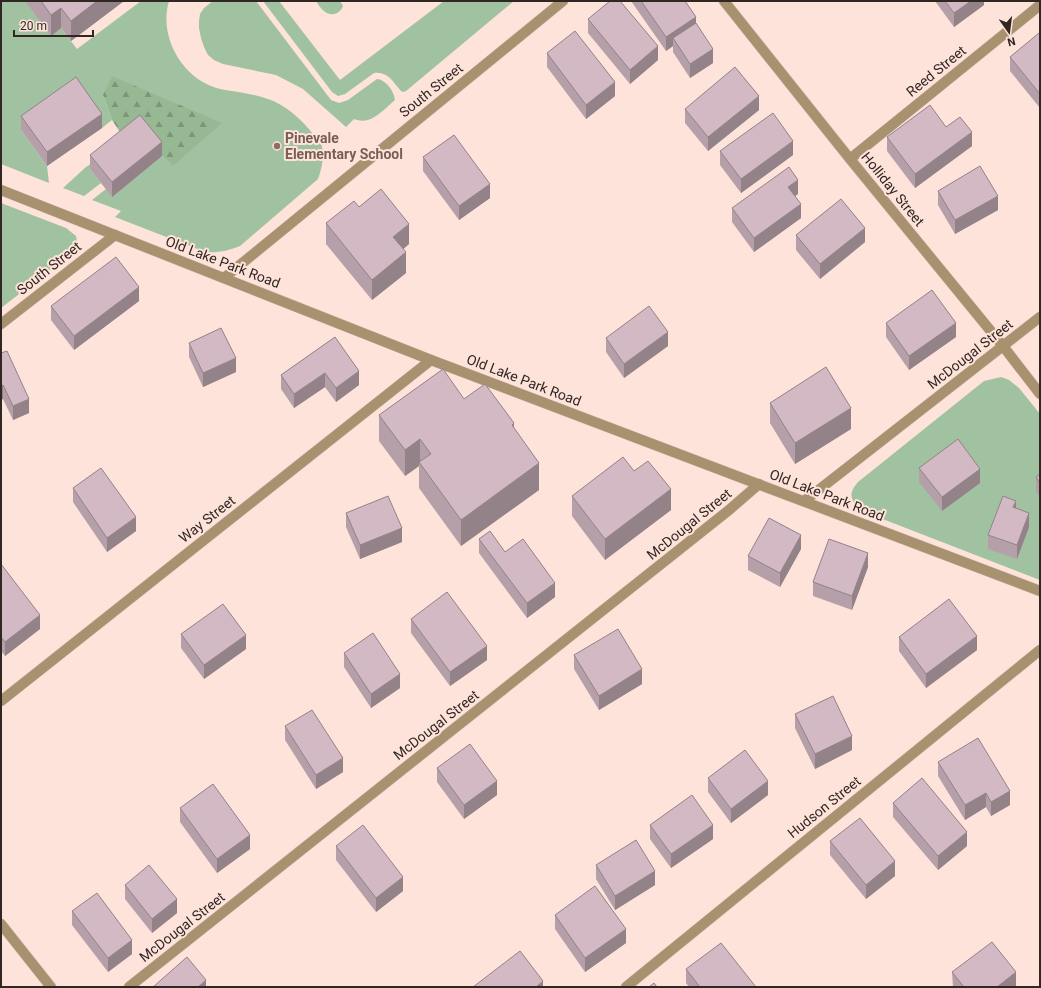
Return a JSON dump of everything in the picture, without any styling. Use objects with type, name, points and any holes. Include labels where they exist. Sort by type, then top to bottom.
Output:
[{"type":"street","name":"South Street","points":[[224,278],[562,1]]},
{"type":"street","name":"Holliday Street","points":[[724,1],[1040,394]]},
{"type":"street","name":"Reed Street","points":[[850,159],[1040,5]]},
{"type":"street","name":"Old Lake Park Road","points":[[1,190],[431,360],[1040,591]]},
{"type":"street","name":"South Street","points":[[1,324],[115,235]]},
{"type":"street","name":"McDougal Street","points":[[804,501],[1040,317]]},
{"type":"street","name":"Way Street","points":[[1,701],[431,360]]},
{"type":"street","name":"McDougal Street","points":[[129,987],[729,510],[759,484]]},
{"type":"street","name":"Hudson Street","points":[[626,987],[1040,650]]},
{"type":"street","points":[[1,924],[51,987]]},
{"type":"green space","points":[[1,1],[25,1],[61,28],[77,49],[141,1],[169,1],[167,26],[169,39],[181,62],[200,80],[211,86],[268,99],[293,113],[321,143],[323,152],[321,170],[318,179],[240,246],[223,251],[205,252],[115,217],[121,211],[92,200],[106,189],[112,196],[162,156],[173,166],[103,95],[112,120],[102,128],[76,92],[21,130],[47,166],[49,183],[1,164]]},
{"type":"green space","points":[[213,1],[256,1],[331,100],[339,103],[348,100],[377,79],[383,81],[389,86],[395,100],[371,119],[360,121],[354,119],[346,127],[303,89],[276,75],[223,64],[214,60],[208,55],[204,47],[199,28],[200,14],[204,8]]},
{"type":"green space","points":[[263,1],[279,1],[340,80],[444,1],[514,1],[406,91],[401,91],[387,75],[374,73],[345,94],[338,96],[332,92]]},
{"type":"green space","points":[[316,1],[340,1],[343,6],[338,13],[330,14],[323,10]]},
{"type":"green space","points":[[112,76],[222,123],[173,166],[162,156],[126,141],[112,120],[103,95]]},
{"type":"green space","points":[[126,141],[90,169],[101,183],[84,196],[63,188],[86,167]]},
{"type":"green space","points":[[1,203],[66,228],[76,236],[77,242],[74,250],[62,261],[1,308]]},
{"type":"green space","points":[[1001,377],[1009,380],[1019,388],[1040,414],[1040,580],[862,511],[855,504],[852,497],[852,490],[858,482],[984,381]]},
{"type":"building","points":[[41,1],[97,1],[71,21],[61,8],[51,15]]},
{"type":"building","points":[[610,1],[620,1],[658,46],[630,70],[588,19]]},
{"type":"building","points":[[641,1],[685,1],[696,17],[666,37]]},
{"type":"building","points":[[945,1],[971,1],[954,13]]},
{"type":"building","points":[[696,23],[713,49],[690,64],[673,38]]},
{"type":"building","points":[[575,31],[615,82],[586,105],[547,53]]},
{"type":"building","points":[[1039,33],[1040,34],[1040,94],[1010,57]]},
{"type":"building","points":[[735,67],[759,96],[708,137],[685,109]]},
{"type":"building","points":[[76,77],[102,114],[47,152],[21,116]]},
{"type":"building","points":[[930,105],[946,127],[960,117],[972,132],[915,174],[887,137]]},
{"type":"building","points":[[773,113],[793,141],[741,179],[720,151]]},
{"type":"building","points":[[140,115],[162,142],[112,182],[90,155]]},
{"type":"building","points":[[454,135],[490,184],[459,206],[423,157]]},
{"type":"building","points":[[980,166],[998,196],[955,220],[938,191]]},
{"type":"building","points":[[789,167],[798,180],[788,187],[801,204],[754,238],[732,208]]},
{"type":"building","points":[[381,189],[409,224],[393,237],[406,252],[372,280],[326,223],[354,201],[359,207]]},
{"type":"building","points":[[841,199],[865,228],[820,264],[796,235]]},
{"type":"building","points":[[116,257],[139,287],[74,336],[51,306]]},
{"type":"building","points":[[932,290],[956,323],[909,356],[886,323]]},
{"type":"building","points":[[649,306],[668,332],[624,364],[606,338]]},
{"type":"building","points":[[221,328],[236,358],[203,373],[189,343]]},
{"type":"building","points":[[335,337],[359,371],[336,388],[325,373],[294,394],[281,375]]},
{"type":"building","points":[[7,351],[29,399],[13,406],[3,385],[1,386],[1,353]]},
{"type":"building","points":[[826,367],[851,408],[795,443],[770,403]]},
{"type":"building","points":[[443,369],[464,399],[485,384],[514,423],[512,425],[539,463],[461,520],[419,462],[431,454],[420,439],[405,450],[379,415]]},
{"type":"building","points":[[958,439],[980,469],[942,497],[919,468]]},
{"type":"building","points":[[623,457],[634,471],[648,461],[671,489],[605,539],[572,496]]},
{"type":"building","points":[[101,468],[136,517],[107,538],[73,488]]},
{"type":"building","points":[[1040,474],[1040,483],[1036,477]]},
{"type":"building","points":[[388,496],[402,528],[360,545],[346,513]]},
{"type":"building","points":[[1003,496],[1016,501],[1013,507],[1029,513],[1017,545],[988,535]]},
{"type":"building","points":[[769,518],[801,535],[780,573],[748,556]]},
{"type":"building","points":[[490,531],[505,552],[523,539],[555,583],[527,603],[479,539]]},
{"type":"building","points":[[829,539],[868,553],[852,596],[813,582]]},
{"type":"building","points":[[1,564],[40,615],[5,642],[1,637]]},
{"type":"building","points":[[447,592],[487,646],[450,672],[411,619]]},
{"type":"building","points":[[949,599],[977,636],[926,674],[899,637]]},
{"type":"building","points":[[223,604],[246,635],[204,665],[181,634]]},
{"type":"building","points":[[618,629],[642,669],[599,696],[574,655]]},
{"type":"building","points":[[373,633],[400,674],[371,694],[344,653]]},
{"type":"building","points":[[833,696],[852,736],[815,754],[795,714]]},
{"type":"building","points":[[312,710],[343,758],[316,775],[285,726]]},
{"type":"building","points":[[978,738],[1010,791],[991,802],[986,793],[965,805],[938,762]]},
{"type":"building","points":[[470,744],[497,781],[464,805],[437,768]]},
{"type":"building","points":[[745,750],[768,781],[731,809],[708,778]]},
{"type":"building","points":[[922,778],[967,832],[938,856],[893,803]]},
{"type":"building","points":[[213,784],[250,835],[217,859],[180,808]]},
{"type":"building","points":[[692,795],[713,825],[671,854],[650,825]]},
{"type":"building","points":[[860,818],[895,861],[866,885],[830,841]]},
{"type":"building","points":[[363,825],[403,877],[376,898],[336,846]]},
{"type":"building","points":[[636,840],[655,871],[615,896],[596,865]]},
{"type":"building","points":[[149,865],[177,899],[152,919],[125,885]]},
{"type":"building","points":[[595,886],[626,929],[585,958],[555,915]]},
{"type":"building","points":[[97,893],[132,940],[108,958],[72,911]]},
{"type":"building","points":[[992,942],[1016,972],[997,987],[964,987],[952,972]]},
{"type":"building","points":[[721,943],[756,987],[700,987],[686,969]]},
{"type":"building","points":[[520,951],[543,981],[536,987],[473,987]]},
{"type":"building","points":[[187,957],[206,980],[198,987],[153,987]]},
{"type":"building","points":[[654,983],[657,987],[649,987]]},
{"type":"place","name":"Pinevale Elementary School","points":[[277,146]]}]
